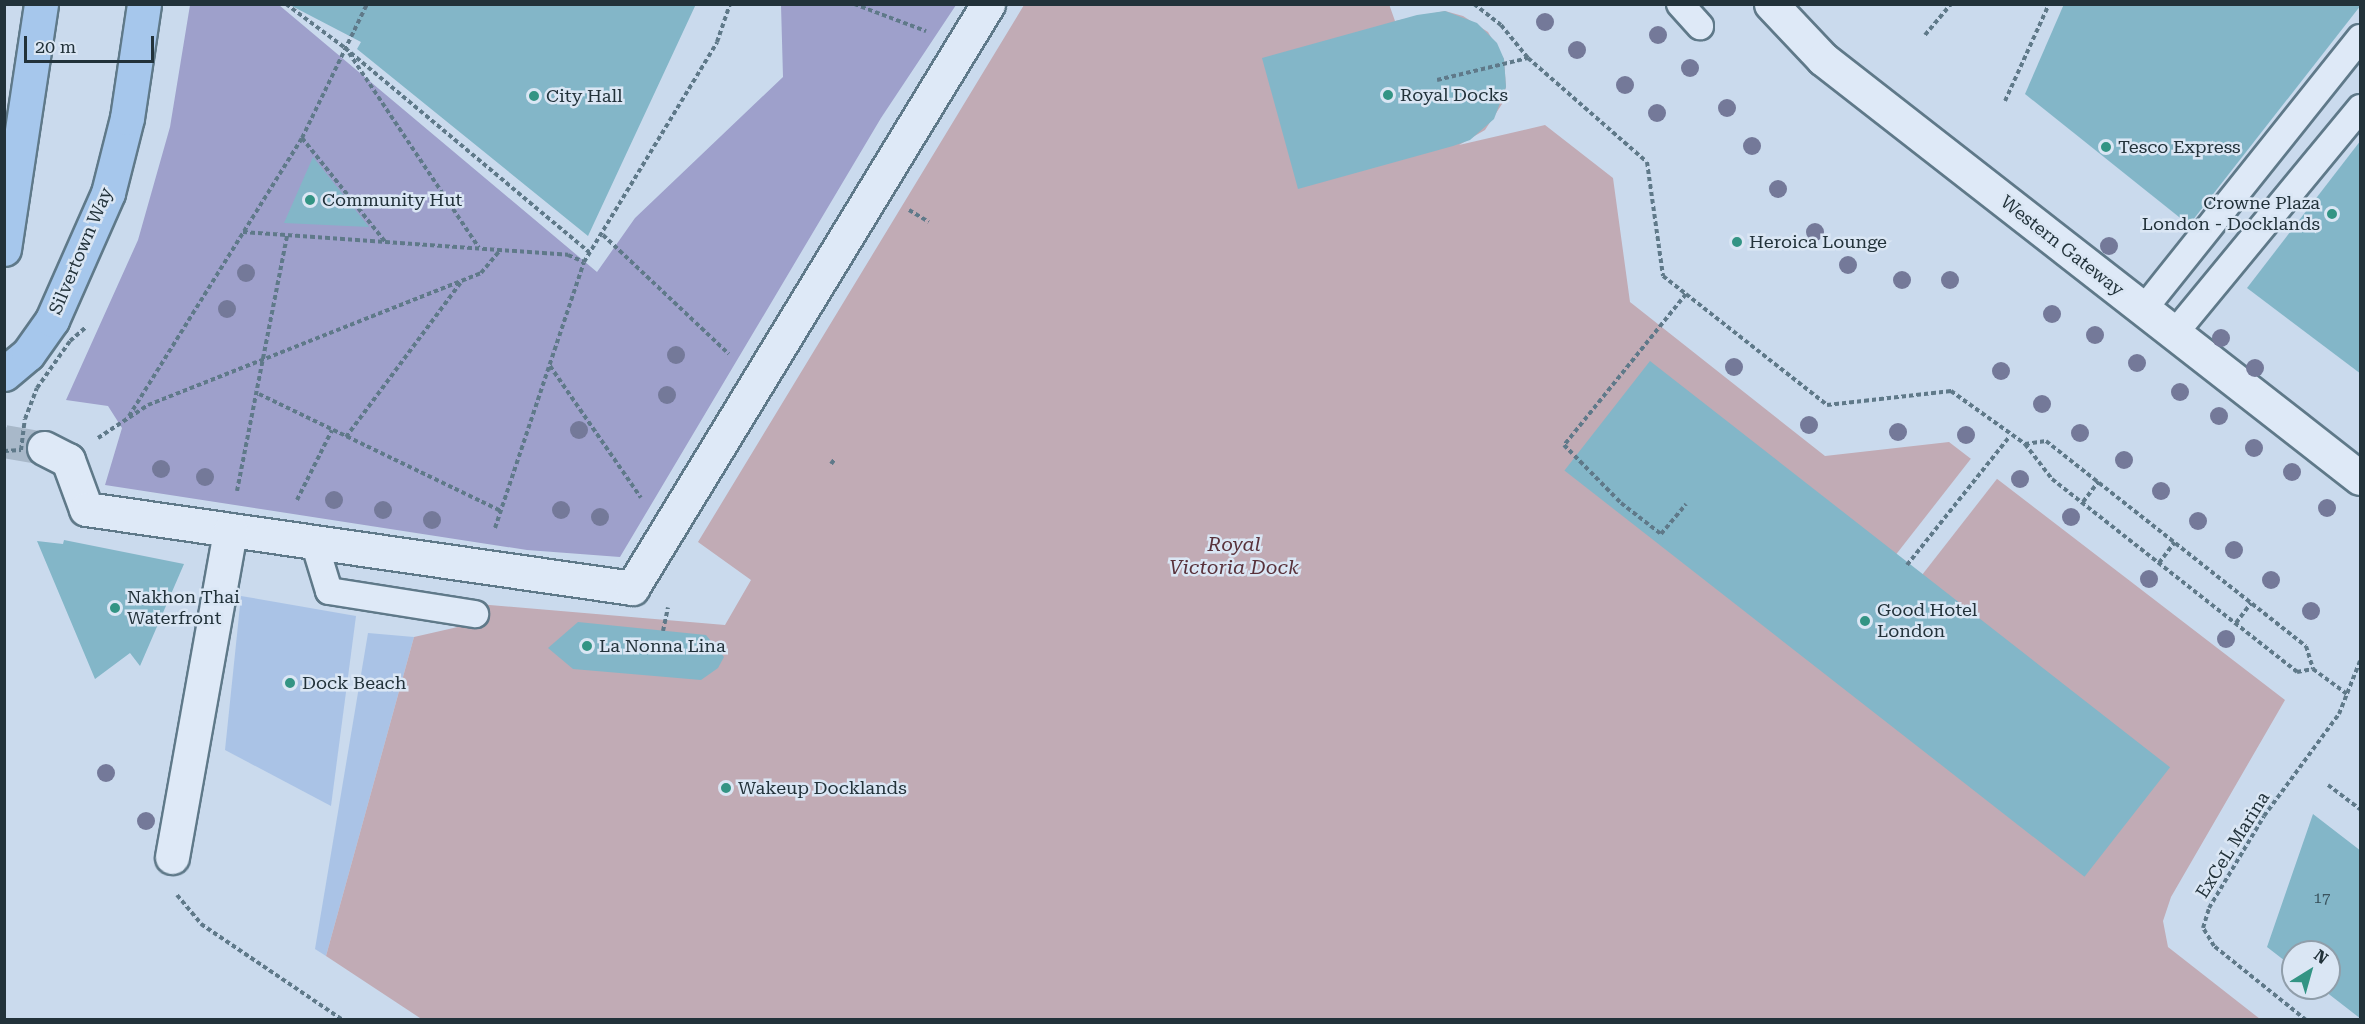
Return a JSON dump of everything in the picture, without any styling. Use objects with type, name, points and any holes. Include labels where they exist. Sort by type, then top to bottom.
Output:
[{"type":"main road","points":[[4,249],[41,4]]},
{"type":"main road","name":"Silvertown Way","points":[[4,374],[28,354],[52,320],[108,193],[127,118],[144,4]]},
{"type":"street","points":[[44,448],[68,460],[86,509],[232,517],[314,542],[632,588],[988,4]]},
{"type":"street","name":"Western Gateway","points":[[1771,4],[1823,59],[2361,478]]},
{"type":"street","points":[[172,857],[232,517]]},
{"type":"lane","points":[[1680,4],[1700,26]]},
{"type":"lane","points":[[2143,310],[2361,38]]},
{"type":"lane","points":[[2174,334],[2361,108]]},
{"type":"lane","points":[[314,542],[329,591],[475,614]]},
{"type":"path","points":[[286,4],[345,48],[589,252]]},
{"type":"path","points":[[367,4],[302,138],[129,417],[148,405],[480,273],[500,250]]},
{"type":"path","points":[[492,538],[584,262],[603,235],[717,42],[730,4]]},
{"type":"path","points":[[854,4],[936,34]]},
{"type":"path","points":[[1474,4],[1501,25],[1528,58],[1647,162],[1663,276],[1827,405],[1951,391],[2010,436],[2025,444],[2042,470],[2297,672],[2313,669]]},
{"type":"path","points":[[1925,35],[1950,4]]},
{"type":"path","points":[[2005,101],[2049,4]]},
{"type":"path","points":[[345,48],[479,249]]},
{"type":"path","points":[[1437,80],[1528,58]]},
{"type":"path","points":[[302,138],[386,243]]},
{"type":"path","points":[[923,218],[929,222]]},
{"type":"path","points":[[243,232],[568,255],[584,262]]},
{"type":"path","points":[[232,517],[259,394],[287,235]]},
{"type":"path","points":[[603,235],[738,362]]},
{"type":"path","points":[[346,436],[463,279]]},
{"type":"path","points":[[1686,294],[1564,445],[1621,503],[1661,534],[1686,504]]},
{"type":"path","points":[[4,451],[21,450],[25,419],[37,388],[70,341],[85,328]]},
{"type":"path","points":[[550,365],[647,507]]},
{"type":"path","points":[[259,394],[501,511]]},
{"type":"path","points":[[295,503],[332,430]]},
{"type":"path","points":[[1906,565],[2010,436]]},
{"type":"path","points":[[2025,444],[2046,441],[2099,481],[2306,646],[2313,669],[2347,694]]},
{"type":"path","points":[[2083,502],[2099,481]]},
{"type":"path","points":[[2159,563],[2175,542]]},
{"type":"path","points":[[2236,623],[2251,603]]},
{"type":"path","points":[[663,631],[665,620]]},
{"type":"path","name":"ExCeL Marina","points":[[2306,1020],[2214,946],[2204,928],[2209,908],[2264,816],[2339,714],[2361,661]]},
{"type":"path","points":[[2328,785],[2361,809]]},
{"type":"path","points":[[177,895],[201,924],[343,1020]]},
{"type":"shaded area","points":[[190,5],[279,5],[597,272],[635,218],[783,77],[781,5],[956,5],[881,118],[620,557],[527,550],[105,485],[122,428],[108,406],[66,400],[138,240],[170,127]]},
{"type":"sand","name":"Dock Beach","points":[[241,596],[356,616],[331,806],[225,750]]},
{"type":"sand","points":[[368,633],[414,637],[326,956],[315,949]]},
{"type":"water","name":"Royal Victoria Dock","points":[[1389,4],[1395,21],[1445,11],[1463,16],[1488,32],[1504,59],[1506,87],[1502,104],[1485,130],[1459,145],[1545,125],[1613,178],[1630,302],[1825,456],[1949,442],[2285,700],[2171,897],[2163,921],[2168,947],[2260,1019],[423,1020],[326,956],[414,637],[471,624],[478,604],[725,625],[751,580],[698,542],[1024,5]]},
{"type":"pier","points":[[1973,456],[1999,476],[1921,576],[1895,556]]},
{"type":"building","name":"City Hall","points":[[288,4],[696,4],[588,236],[357,49],[361,42]]},
{"type":"building","points":[[2064,4],[2361,5],[2189,225],[2025,94]]},
{"type":"building","name":"Royal Docks","points":[[1445,11],[1477,23],[1497,43],[1504,59],[1506,87],[1494,119],[1470,140],[1298,189],[1262,58],[1417,15]]},
{"type":"building","name":"Crowne Plaza London - Docklands","points":[[2361,140],[2361,374],[2247,288]]},
{"type":"building","points":[[313,157],[369,227],[284,223]]},
{"type":"building","name":"Good Hotel London","points":[[1650,361],[2170,767],[2085,877],[1564,471]]},
{"type":"building","name":"Nakhon Thai Waterfront","points":[[64,540],[184,564],[140,666],[130,653],[95,679],[37,541],[63,544]]},
{"type":"building","points":[[578,622],[706,635],[724,657],[718,668],[701,680],[573,669],[548,648]]},
{"type":"building","points":[[2313,814],[2361,851],[2361,1019],[2336,1000],[2341,1000],[2341,940],[2281,940],[2281,958],[2267,947]]},
{"type":"tunnel","points":[[4,441],[44,448]]},
{"type":"place","name":"Royal Docks","points":[[1388,95]]},
{"type":"place","name":"City Hall","points":[[534,96]]},
{"type":"place","name":"Tesco Express","points":[[2106,147]]},
{"type":"place","name":"Community Hut","points":[[310,200]]},
{"type":"place","name":"Crowne Plaza London - Docklands","points":[[2332,214]]},
{"type":"place","name":"Heroica Lounge","points":[[1737,242]]},
{"type":"place","name":"Nakhon Thai Waterfront","points":[[115,608]]},
{"type":"place","name":"Good Hotel London","points":[[1865,621]]},
{"type":"place","name":"La Nonna Lina","points":[[587,646]]},
{"type":"place","name":"Dock Beach","points":[[290,683]]},
{"type":"place","name":"Wakeup Docklands","points":[[726,788]]}]
